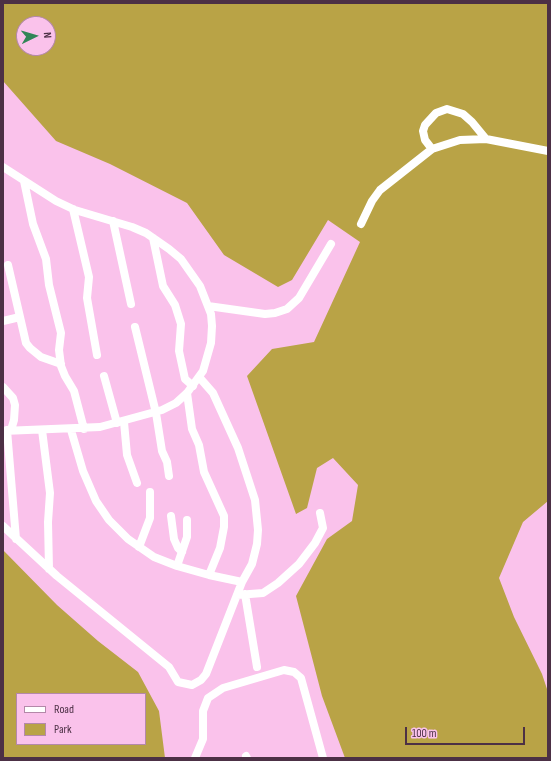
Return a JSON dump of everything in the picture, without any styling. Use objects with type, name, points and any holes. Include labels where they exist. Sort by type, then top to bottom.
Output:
[{"type":"street","points":[[432,149],[425,140],[423,131],[425,125],[436,113],[447,109],[463,114],[472,122],[486,139]]},
{"type":"street","points":[[360,224],[372,201],[380,190],[432,149],[460,140],[486,139],[548,151]]},
{"type":"street","points":[[3,167],[56,201],[73,209],[132,227],[153,238],[181,259],[192,272],[200,286],[208,306],[212,326],[211,343],[203,371],[193,386],[176,403],[156,413],[84,429],[7,430]]},
{"type":"street","points":[[24,181],[34,228],[46,259],[49,285],[61,333],[59,350],[61,364],[65,376],[74,391],[84,429]]},
{"type":"street","points":[[73,209],[89,277],[87,298],[97,355]]},
{"type":"street","points":[[112,221],[131,304]]},
{"type":"street","points":[[153,238],[163,286],[173,301],[181,324],[179,351],[185,379],[193,386]]},
{"type":"street","points":[[208,306],[265,314],[275,313],[286,309],[299,298],[331,244]]},
{"type":"street","points":[[8,265],[24,335],[30,348],[50,362],[61,364]]},
{"type":"street","points":[[3,321],[20,317]]},
{"type":"street","points":[[135,327],[156,413],[162,451],[167,462],[169,476]]},
{"type":"street","points":[[104,376],[121,422],[127,455],[137,483]]},
{"type":"street","points":[[199,377],[213,393],[229,426],[255,500],[258,521],[257,544],[252,564],[242,582],[241,594],[257,667]]},
{"type":"street","points":[[3,387],[12,398],[15,405],[14,420],[7,430],[16,539]]},
{"type":"street","points":[[187,393],[192,429],[199,445],[204,472],[224,516],[224,527],[220,548],[209,575]]},
{"type":"street","points":[[42,430],[50,493],[48,522],[49,569]]},
{"type":"street","points":[[71,430],[83,471],[96,501],[109,520],[128,539],[154,557],[177,566],[242,582]]},
{"type":"street","points":[[139,547],[150,518],[150,492]]},
{"type":"street","points":[[241,594],[263,593],[278,583],[298,564],[324,528],[320,513]]},
{"type":"street","points":[[171,516],[174,539],[178,548],[182,552]]},
{"type":"street","points":[[177,566],[187,537],[187,520]]},
{"type":"street","points":[[3,526],[49,569],[169,667],[178,682],[188,686],[197,683],[206,674],[241,594]]},
{"type":"street","points":[[195,758],[203,739],[203,712],[208,698],[223,688],[284,670],[294,672],[301,678],[324,758]]},
{"type":"green space","points":[[3,3],[548,3],[548,501],[523,522],[499,578],[514,617],[542,674],[548,692],[548,758],[345,758],[322,696],[296,596],[327,539],[352,521],[358,485],[333,458],[317,468],[307,508],[296,514],[247,376],[272,349],[314,342],[360,242],[328,220],[292,280],[278,287],[224,255],[187,203],[110,164],[56,141],[3,81]]},
{"type":"green space","points":[[3,550],[57,605],[98,641],[138,672],[159,711],[165,758],[3,758]]}]
